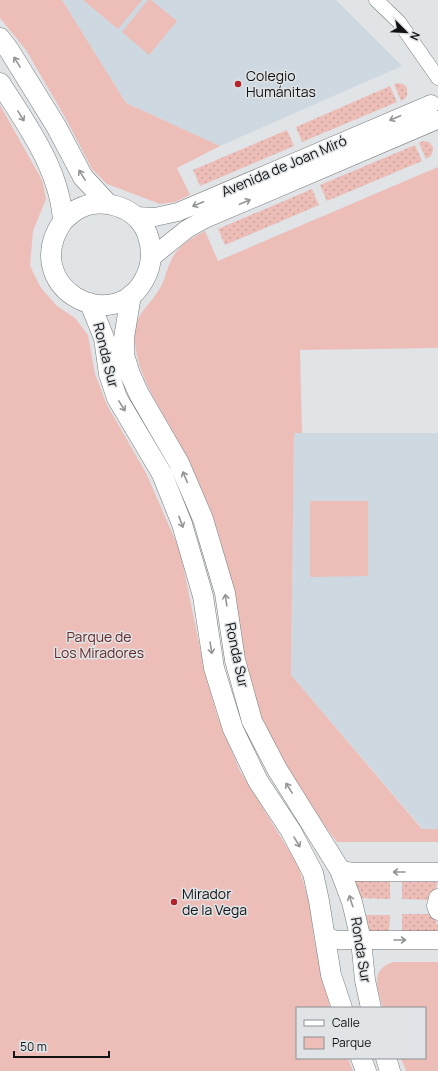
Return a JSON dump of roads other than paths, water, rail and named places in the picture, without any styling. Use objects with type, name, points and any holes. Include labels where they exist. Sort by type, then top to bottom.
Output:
[{"type":"main road","name":"Ronda Sur","points":[[0,38],[56,126],[83,177],[108,204]]},
{"type":"main road","points":[[0,83],[37,141],[60,192],[63,221]]},
{"type":"main road","name":"Ronda Sur","points":[[91,204],[108,204],[122,207],[135,216],[145,228],[151,243],[152,257],[148,272],[142,284],[131,295],[117,302],[102,305],[76,298],[64,288],[54,272],[51,258],[52,244],[56,231],[63,221],[76,210],[91,204]]},
{"type":"main road","name":"Ronda Sur","points":[[131,295],[124,338],[124,354],[130,374],[139,394],[179,463],[203,519],[225,593],[235,660],[252,720],[277,769],[340,870],[352,902],[361,940],[365,980],[371,1007]]},
{"type":"main road","name":"Ronda Sur","points":[[90,303],[104,338],[109,374],[117,398],[162,474],[182,524],[203,596],[214,668],[233,729],[258,781],[291,831],[313,873],[326,937],[331,975],[342,1007]]},
{"type":"main road","points":[[361,1059],[366,1071]]},
{"type":"main road","points":[[386,1059],[390,1071]]},
{"type":"street","points":[[376,0],[404,29],[438,78]]},
{"type":"street","name":"Avenida de Joan Miró","points":[[152,257],[187,229],[205,219],[437,121],[432,113],[434,97]]},
{"type":"street","name":"Avenida de Joan Miró","points":[[135,216],[155,217],[178,212],[434,97]]},
{"type":"street","points":[[340,870],[352,872],[438,872]]},
{"type":"street","points":[[438,898],[436,906],[438,911]]},
{"type":"street","points":[[326,937],[337,940],[438,940]]},
{"type":"place","name":"Colegio Humánitas","points":[[238,84]]},
{"type":"place","name":"Mirador de la Vega","points":[[174,902]]},
{"type":"park label","name":"Parque de Los Miradores","points":[[99,646]]}]
